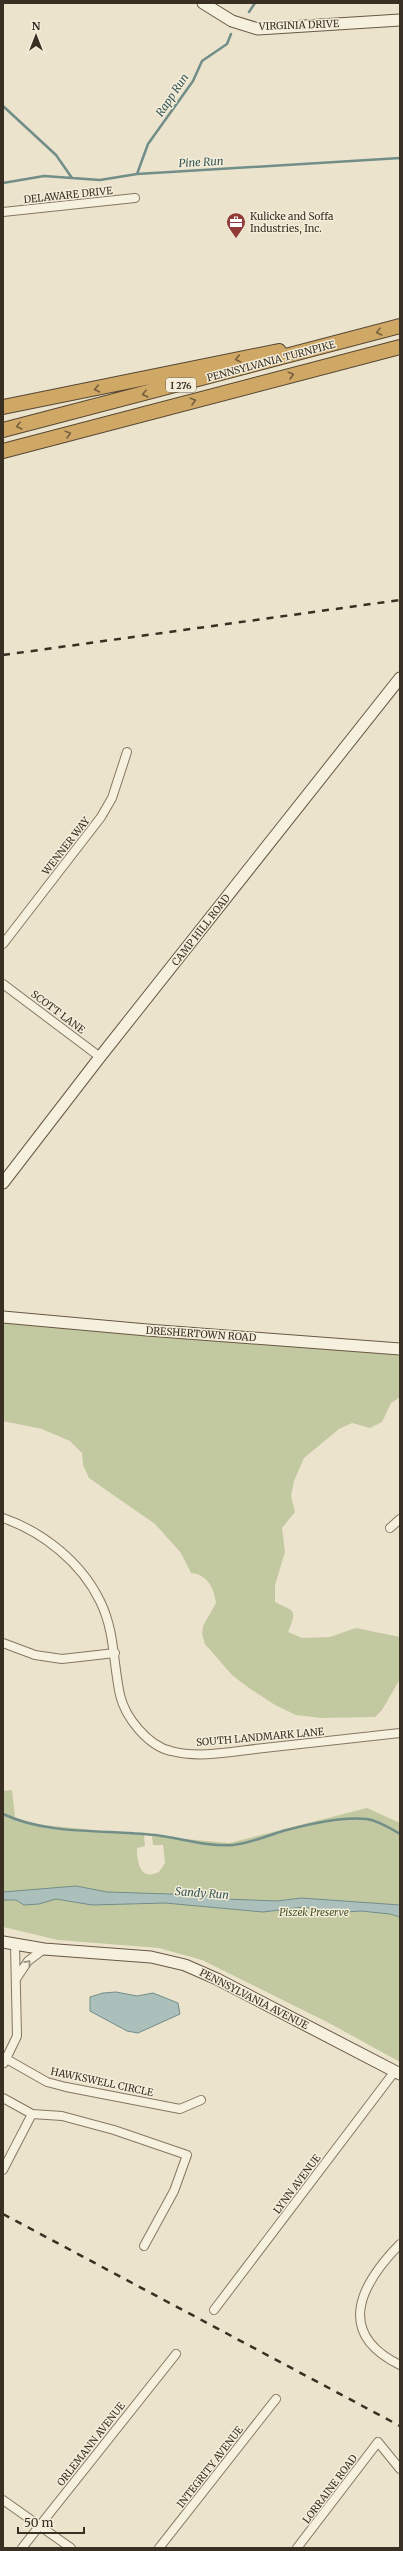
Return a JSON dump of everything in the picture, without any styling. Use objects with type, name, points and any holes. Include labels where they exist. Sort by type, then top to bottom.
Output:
[{"type":"highway","name":"PENNSYLVANIA TURNPIKE","points":[[3,430],[400,326]]},
{"type":"highway","points":[[3,407],[37,402],[248,356],[359,337]]},
{"type":"highway","name":"PENNSYLVANIA TURNPIKE","points":[[3,451],[400,347]]},
{"type":"street","name":"VIRGINIA DRIVE","points":[[204,3],[232,21],[258,29],[400,20]]},
{"type":"street","name":"DELAWARE DRIVE","points":[[3,212],[135,198]]},
{"type":"street","name":"CAMP HILL ROAD","points":[[3,1184],[100,1056],[400,678]]},
{"type":"street","name":"WENNER WAY","points":[[3,944],[101,817],[112,798],[127,752]]},
{"type":"street","name":"SCOTT LANE","points":[[3,984],[100,1056]]},
{"type":"street","name":"DRESHERTOWN ROAD","points":[[3,1317],[146,1330],[400,1349]]},
{"type":"street","name":"SOUTH LANDMARK LANE","points":[[3,1518],[25,1526],[58,1548],[82,1574],[100,1600],[110,1628],[115,1653],[120,1696],[129,1714],[153,1743],[170,1751],[211,1754],[400,1733]]},
{"type":"street","points":[[390,1528],[400,1519]]},
{"type":"street","points":[[3,1644],[35,1655],[62,1659],[115,1653]]},
{"type":"street","name":"PENNSYLVANIA AVENUE","points":[[3,1942],[44,1949],[151,1957],[185,1965],[217,1978],[398,2072]]},
{"type":"street","points":[[4,2060],[17,2036],[15,1945]]},
{"type":"street","points":[[16,1979],[28,1961],[44,1949]]},
{"type":"street","name":"HAWKSWELL CIRCLE","points":[[4,2060],[47,2082],[66,2087],[180,2109],[201,2100]]},
{"type":"street","name":"LYNN AVENUE","points":[[214,2310],[398,2072]]},
{"type":"street","points":[[3,2098],[32,2114],[62,2116],[114,2130],[187,2155],[174,2191],[144,2246]]},
{"type":"street","points":[[3,2170],[32,2114]]},
{"type":"street","points":[[400,2244],[366,2286],[361,2309],[363,2331],[370,2344],[386,2358],[400,2365]]},
{"type":"street","name":"ORLEMANN AVENUE","points":[[22,2548],[176,2354]]},
{"type":"street","name":"INTEGRITY AVENUE","points":[[159,2548],[276,2399]]},
{"type":"street","name":"LORRAINE ROAD","points":[[297,2548],[378,2442],[400,2469]]},
{"type":"street","points":[[3,2500],[72,2548]]},
{"type":"green space","points":[[3,1321],[400,1354],[400,1397],[391,1403],[382,1422],[370,1428],[352,1423],[339,1429],[304,1458],[294,1481],[291,1496],[295,1512],[282,1528],[285,1552],[275,1585],[275,1602],[290,1610],[293,1615],[288,1632],[302,1638],[330,1637],[356,1628],[400,1637],[400,1679],[382,1710],[375,1717],[321,1718],[296,1715],[275,1705],[232,1675],[205,1644],[202,1634],[203,1626],[216,1603],[214,1592],[209,1583],[201,1576],[191,1573],[181,1553],[155,1524],[89,1478],[83,1465],[82,1453],[70,1441],[42,1429],[3,1421]]},
{"type":"green space","name":"Piszek Preserve","points":[[12,1790],[15,1818],[33,1824],[144,1835],[145,1846],[137,1848],[137,1854],[141,1869],[148,1874],[159,1872],[165,1863],[163,1845],[153,1845],[152,1836],[229,1843],[367,1808],[400,1823],[400,2062],[329,2023],[202,1960],[159,1948],[58,1940],[3,1927],[3,1791]]},
{"type":"water","points":[[76,1886],[107,1892],[201,1895],[225,1899],[277,1901],[301,1898],[400,1905],[400,1917],[390,1914],[361,1911],[334,1913],[304,1907],[263,1912],[165,1903],[92,1905],[56,1899],[39,1904],[24,1905],[16,1900],[3,1900],[3,1892]]},
{"type":"water","points":[[116,1992],[137,1996],[153,1993],[178,2003],[180,2014],[138,2033],[127,2031],[90,2011],[90,1997],[103,1993]]},
{"type":"waterway","name":"Rapp Run","points":[[249,12],[255,3]]},
{"type":"waterway","name":"Rapp Run","points":[[137,174],[148,144],[193,81],[202,61],[227,44],[231,34]]},
{"type":"waterway","points":[[3,106],[56,155],[72,178]]},
{"type":"waterway","name":"Pine Run","points":[[3,183],[44,176],[100,180],[137,174],[400,158]]},
{"type":"waterway","points":[[3,1814],[21,1821],[59,1829],[136,1833],[165,1836],[214,1845],[246,1843],[314,1823],[357,1818],[376,1821],[400,1834]]},
{"type":"railway","points":[[3,655],[400,600]]},
{"type":"railway","points":[[3,2214],[400,2426]]},
{"type":"place","name":"Kulicke and Soffa Industries, Inc.","points":[[236,239]]},
{"type":"water label","name":"Sandy Run","points":[[202,1893]]}]
